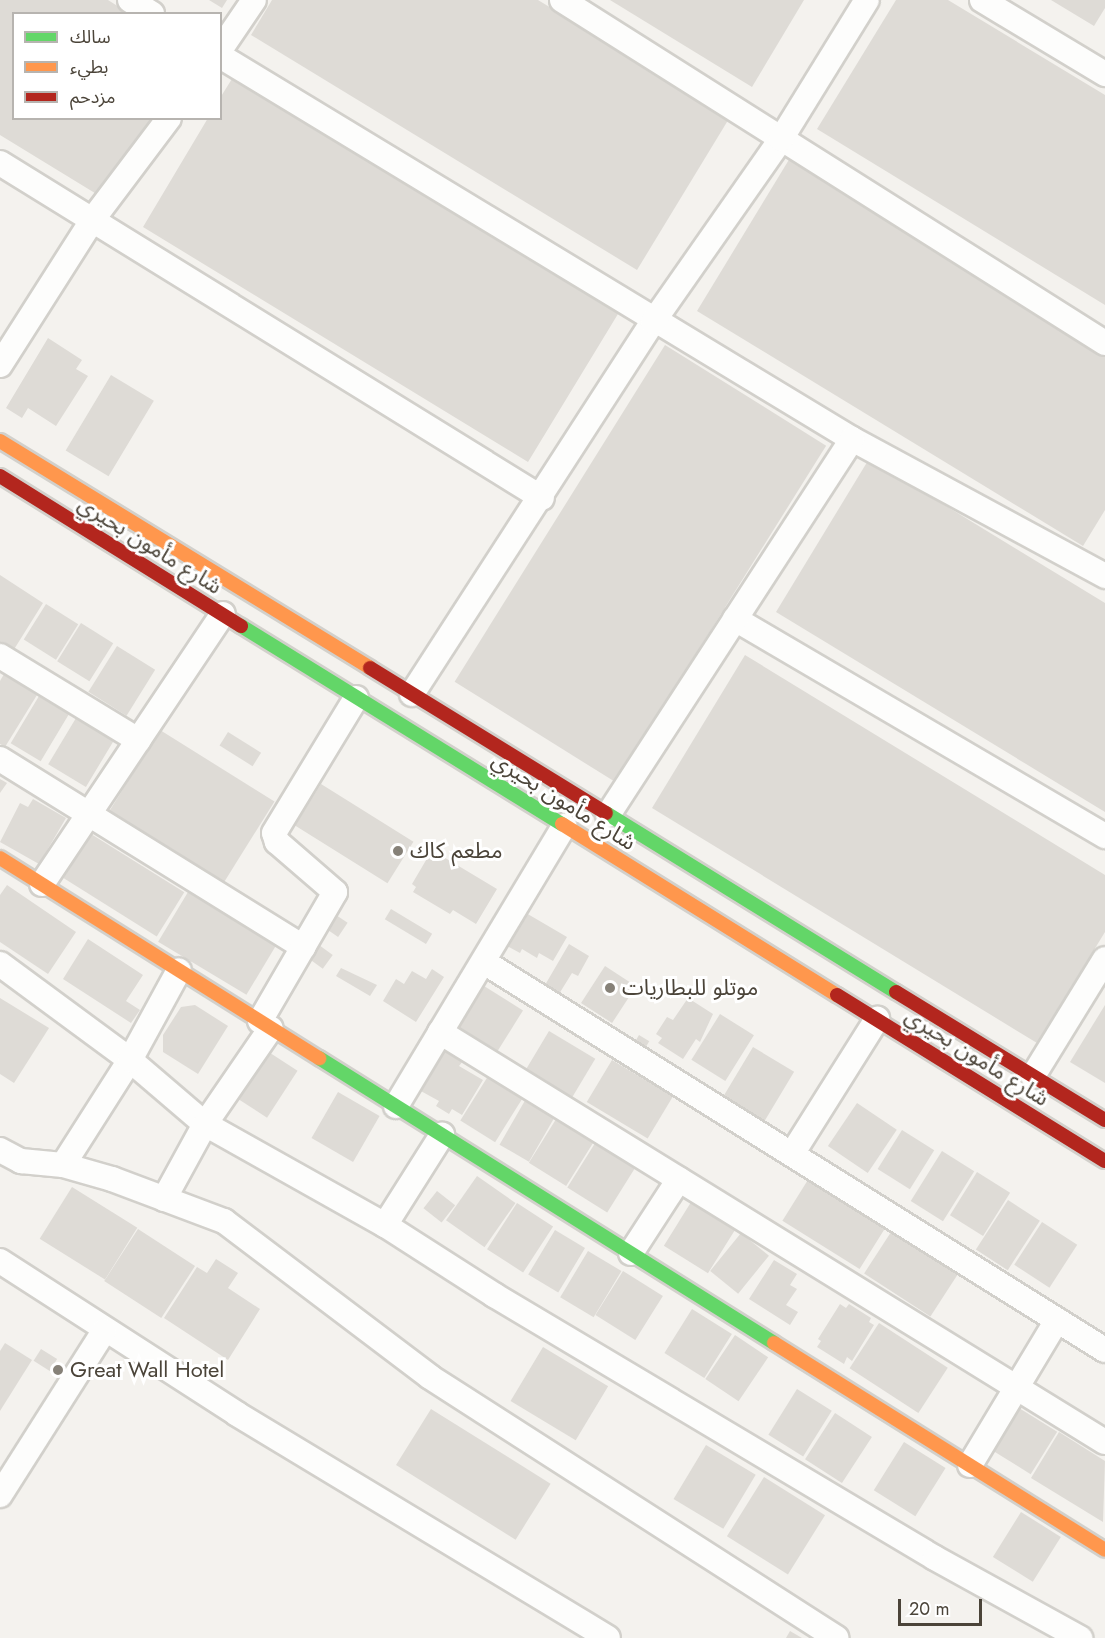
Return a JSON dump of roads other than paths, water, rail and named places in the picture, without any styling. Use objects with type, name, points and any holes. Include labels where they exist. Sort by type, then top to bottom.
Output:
[{"type":"street","points":[[130,0],[149,12]]},
{"type":"street","points":[[222,47],[254,0]]},
{"type":"street","points":[[562,0],[1105,343]]},
{"type":"street","points":[[412,694],[542,498],[653,322],[781,139],[867,0]]},
{"type":"street","points":[[982,0],[1103,69]]},
{"type":"street","points":[[222,57],[653,322],[852,439],[1105,576]]},
{"type":"street","points":[[0,365],[93,219],[167,120]]},
{"type":"street","points":[[0,163],[542,498]]},
{"type":"street","points":[[608,815],[852,439]]},
{"type":"street","name":"شارع مأمون بحيري","points":[[0,441],[1105,1120]]},
{"type":"street","name":"شارع مأمون بحيري","points":[[0,476],[1105,1161]]},
{"type":"street","points":[[42,884],[222,614]]},
{"type":"street","points":[[735,620],[1105,836]]},
{"type":"street","points":[[0,656],[138,740]]},
{"type":"street","points":[[164,1199],[205,1124],[266,1024],[303,947],[335,892],[277,842],[274,833],[357,698]]},
{"type":"street","points":[[0,759],[303,947]]},
{"type":"street","points":[[396,1106],[564,826]]},
{"type":"street","points":[[3,866],[42,884],[1105,1550]]},
{"type":"street","points":[[1033,1076],[1105,959]]},
{"type":"street","points":[[484,962],[1105,1350]]},
{"type":"street","points":[[0,964],[130,1060],[205,1124],[386,1226],[494,1295],[915,1546],[1080,1638]]},
{"type":"street","points":[[63,1165],[130,1060],[179,970]]},
{"type":"street","points":[[792,1155],[877,1019]]},
{"type":"street","points":[[440,1032],[1105,1442]]},
{"type":"street","points":[[386,1226],[442,1134]]},
{"type":"street","points":[[0,1150],[21,1161],[63,1165],[224,1221],[430,1377],[836,1638]]},
{"type":"street","points":[[631,1253],[679,1179]]},
{"type":"street","points":[[0,1261],[104,1331],[608,1638]]},
{"type":"street","points":[[970,1465],[1056,1320]]},
{"type":"street","points":[[0,1495],[104,1331]]},
{"type":"place","name":"مطعم كاك","points":[[398,851]]},
{"type":"place","name":"موتلو للبطاريات","points":[[610,988]]},
{"type":"place","name":"Great Wall Hotel","points":[[58,1370]]}]
